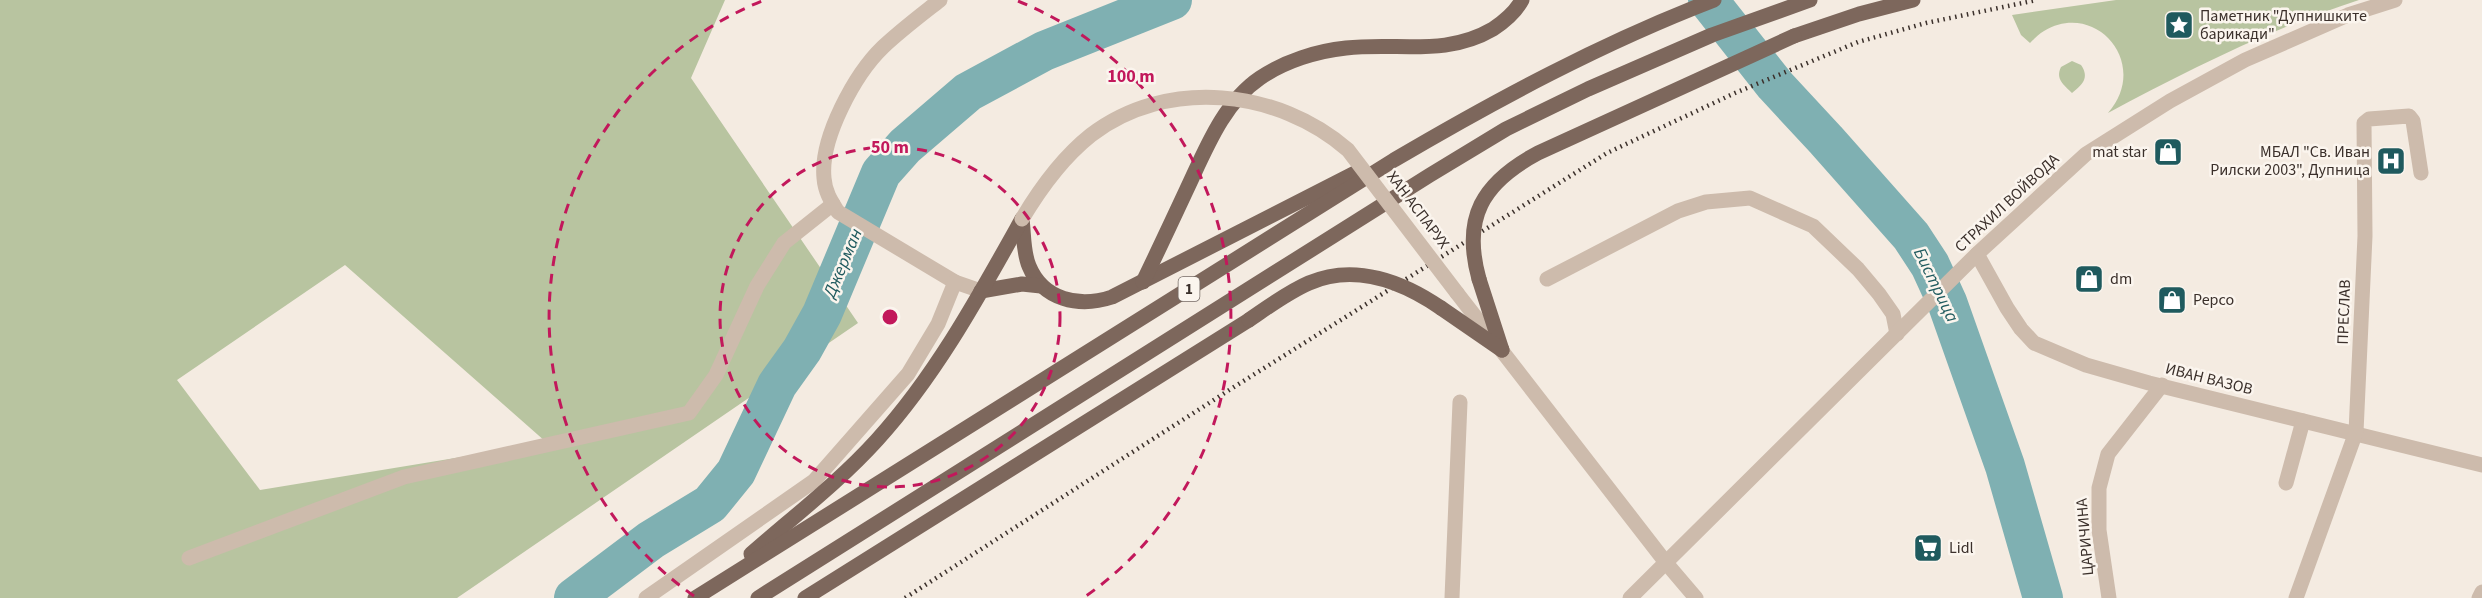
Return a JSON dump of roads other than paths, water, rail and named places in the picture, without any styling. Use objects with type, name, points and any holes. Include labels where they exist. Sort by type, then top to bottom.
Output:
[{"type":"main road","points":[[1143,282],[1212,138],[1233,104],[1260,78],[1279,67],[1324,51],[1368,46],[1450,46],[1470,41],[1499,25],[1512,14],[1522,0]]},
{"type":"main road","name":"1","points":[[694,598],[1394,160],[1480,110],[1557,71],[1714,0]]},
{"type":"main road","name":"1","points":[[758,598],[1506,129],[1588,89],[1712,35],[1810,0]]},
{"type":"main road","points":[[1502,350],[1479,279],[1472,247],[1472,230],[1476,214],[1487,196],[1511,170],[1538,153],[1794,36],[1859,14],[1912,0]]},
{"type":"main road","points":[[981,291],[1022,284],[1041,285],[1069,301],[1083,303],[1112,297],[1480,110]]},
{"type":"main road","points":[[1022,219],[1027,259],[1041,285]]},
{"type":"main road","points":[[720,582],[876,442],[905,406],[981,291],[1022,219]]},
{"type":"main road","points":[[805,598],[1310,283],[1349,276],[1379,278],[1409,288],[1502,350]]},
{"type":"street","points":[[940,0],[882,47],[864,70],[838,115],[825,159],[823,177],[826,193],[835,208],[933,269],[956,282],[981,291]]},
{"type":"street","name":"СТРАХИЛ ВОЙВОДА","points":[[1630,598],[1667,564],[1977,254],[2086,154],[2170,100],[2296,36],[2348,15],[2395,0]]},
{"type":"street","name":"ХАН АСПАРУХ","points":[[1022,219],[1047,180],[1072,152],[1092,135],[1126,115],[1155,104],[1193,98],[1254,101],[1300,118],[1337,140],[1348,150],[1667,564],[1696,598]]},
{"type":"street","name":"ПРЕСЛАВ","points":[[2296,598],[2356,432],[2365,236],[2364,123],[2369,119],[2409,116],[2414,121],[2421,173]]},
{"type":"street","points":[[1547,279],[1678,211],[1706,202],[1750,198],[1813,226],[1858,269],[1893,314],[1897,334]]},
{"type":"street","points":[[189,558],[404,477],[689,413],[716,375],[757,286],[784,243],[835,208]]},
{"type":"street","name":"ИВАН ВАЗОВ","points":[[1977,254],[2020,329],[2034,343],[2086,365],[2482,465]]},
{"type":"street","points":[[646,598],[814,481],[908,374],[938,324],[956,282]]},
{"type":"street","name":"ЦАРИЧИНА","points":[[2109,598],[2099,530],[2099,488],[2108,454],[2162,386]]},
{"type":"street","points":[[1452,598],[1460,402]]},
{"type":"street","points":[[2286,483],[2302,421]]},
{"type":"street","points":[[2479,598],[2482,592]]},
{"type":"waterway","name":"Джерман","points":[[574,598],[651,540],[710,504],[736,472],[777,385],[802,350],[822,314],[881,173],[905,146],[968,92],[1044,51],[1172,0]]},
{"type":"waterway","name":"Бистрица","points":[[1708,0],[1775,85],[1911,236],[1930,265],[1947,302],[2005,466],[2043,598]]},
{"type":"railway","points":[[905,598],[1234,387],[1607,153],[1735,93],[1858,42],[1926,23],[2037,0]]},
{"type":"place","name":"Паметник \"Дупнишките барикади\"","points":[[2179,25]]},
{"type":"place","name":"mat star","points":[[2168,152]]},
{"type":"place","name":"МБАЛ \"Св. Иван Рилски 2003\", Дупница","points":[[2391,161]]},
{"type":"place","name":"dm","points":[[2089,279]]},
{"type":"place","name":"Pepco","points":[[2172,300]]},
{"type":"place","name":"Lidl","points":[[1928,548]]}]
